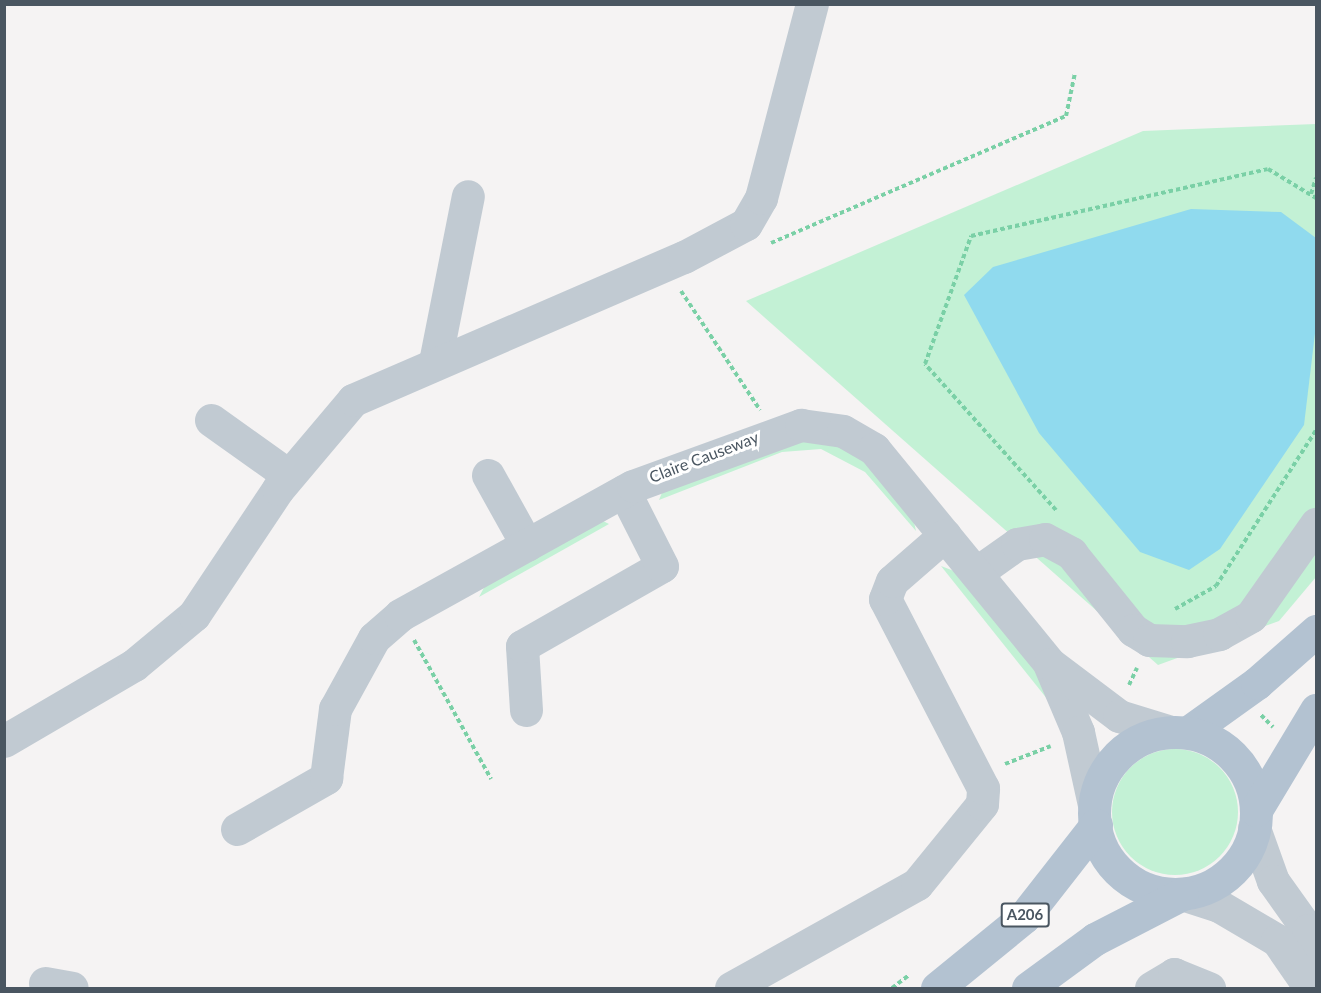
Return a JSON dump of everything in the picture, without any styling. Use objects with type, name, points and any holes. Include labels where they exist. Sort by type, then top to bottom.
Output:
[{"type":"main road","points":[[1182,894],[1147,889],[1125,878],[1104,849],[1095,815],[1102,773],[1116,756],[1142,739],[1179,731],[1250,689],[1317,631]]},
{"type":"main road","points":[[1028,988],[1095,939],[1182,894],[1232,873],[1255,819],[1317,710]]},
{"type":"main road","points":[[1179,731],[1235,758],[1251,786],[1255,819]]},
{"type":"main road","name":"A206","points":[[937,988],[1024,917],[1095,815]]},
{"type":"street","points":[[4,741],[134,666],[194,615],[288,475],[353,400],[435,362],[684,257],[746,224],[761,198],[812,4]]},
{"type":"street","points":[[435,362],[468,196]]},
{"type":"street","points":[[211,420],[288,475]]},
{"type":"street","name":"Claire Causeway","points":[[237,829],[326,778],[335,709],[374,638],[400,615],[624,491],[768,433],[812,424],[855,436],[884,459],[1050,664],[1119,716],[1179,731]]},
{"type":"street","points":[[492,483],[527,545]]},
{"type":"street","points":[[526,710],[522,646],[662,566],[624,491]]},
{"type":"street","points":[[976,573],[1017,544],[1045,539],[1071,553],[1133,630],[1149,640],[1187,641],[1219,634],[1251,616],[1317,524]]},
{"type":"street","points":[[731,988],[922,879],[982,804],[984,791],[885,602],[892,581],[945,535]]},
{"type":"street","name":"Claire Causeway","points":[[1050,664],[1078,732],[1095,815]]},
{"type":"street","points":[[1255,819],[1273,881],[1314,939],[1316,964],[1307,987]]},
{"type":"street","points":[[1182,894],[1219,906],[1274,938],[1307,987]]},
{"type":"street","points":[[1151,988],[1174,974],[1208,987]]},
{"type":"path","points":[[759,248],[1066,116],[1076,73]]},
{"type":"path","points":[[1065,520],[925,364],[971,236],[1268,169],[1317,198]]},
{"type":"path","points":[[1311,194],[1317,178]]},
{"type":"path","points":[[687,280],[677,285],[757,406],[768,433]]},
{"type":"path","points":[[1165,614],[1216,586],[1317,430]]},
{"type":"path","points":[[423,632],[412,638],[491,779]]},
{"type":"path","points":[[1257,711],[1277,731]]},
{"type":"path","points":[[977,777],[1060,746]]},
{"type":"green space","points":[[1316,124],[1316,577],[1279,621],[1158,665],[746,301],[1143,131]]},
{"type":"green space","points":[[799,440],[838,446],[861,458],[914,522],[916,531],[865,472],[821,449],[782,452],[659,500],[663,490]]},
{"type":"green space","points":[[603,521],[609,524],[479,597],[486,584]]},
{"type":"green space","points":[[941,566],[954,571],[1038,674],[1048,700]]},
{"type":"green space","points":[[1175,749],[1199,754],[1219,768],[1233,788],[1238,812],[1233,836],[1219,856],[1199,870],[1175,875],[1151,870],[1131,856],[1117,836],[1112,812],[1117,788],[1131,768],[1151,754]]},
{"type":"water","points":[[1191,209],[1281,212],[1316,238],[1316,325],[1304,425],[1220,549],[1189,570],[1140,552],[1039,433],[964,295],[993,267]]}]
